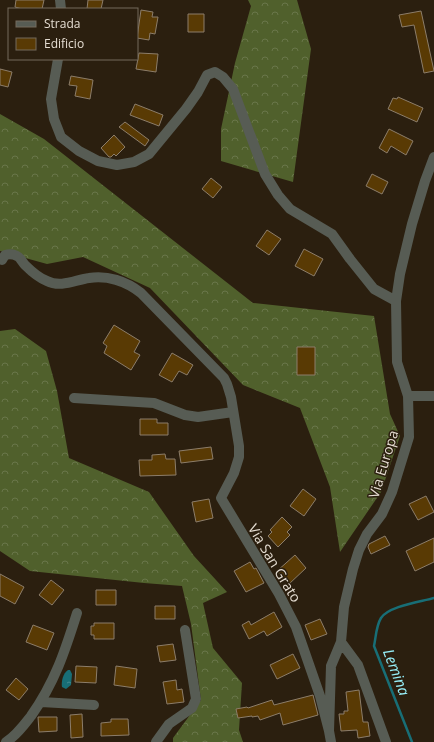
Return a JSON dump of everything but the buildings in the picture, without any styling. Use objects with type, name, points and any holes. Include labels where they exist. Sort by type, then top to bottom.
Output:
[{"type":"street","points":[[58,60],[51,99],[54,119],[61,137],[79,151],[98,161],[117,165],[134,162],[149,154],[186,109],[198,92],[207,75],[215,72],[223,77],[233,89],[266,174],[278,195],[290,209],[332,234],[374,289],[396,301]]},
{"type":"street","name":"Via Europa","points":[[329,731],[331,666],[341,642],[344,607],[357,556],[367,534],[382,514],[392,492],[409,437],[408,396],[397,362],[396,301],[400,274],[412,224],[434,157]]},
{"type":"street","name":"Via San Grato","points":[[2,260],[5,255],[12,254],[18,256],[25,265],[39,276],[48,282],[58,285],[88,278],[106,278],[118,280],[136,289],[224,378],[231,397],[239,446],[239,457],[234,473],[221,498],[279,594],[296,627],[320,696],[329,731]]},
{"type":"street","points":[[408,396],[434,396]]},
{"type":"street","points":[[74,398],[154,403],[185,415],[198,417],[233,412]]},
{"type":"street","points":[[6,742],[22,728],[41,702],[58,668],[77,613]]},
{"type":"street","points":[[156,742],[168,724],[192,708],[196,699],[186,630]]},
{"type":"street","points":[[341,642],[358,666],[386,742]]},
{"type":"street","points":[[41,702],[94,705]]},
{"type":"street","points":[[329,731],[331,742]]},
{"type":"green space","points":[[248,0],[297,0],[311,49],[293,182],[221,161],[221,129],[235,63],[251,6]]},
{"type":"green space","points":[[0,114],[44,139],[253,303],[374,316],[390,414],[400,436],[381,492],[340,552],[330,487],[300,408],[243,385],[150,288],[83,257],[47,264],[0,251]]},
{"type":"green space","points":[[15,329],[46,351],[57,391],[69,458],[149,492],[194,556],[227,592],[203,603],[213,648],[242,683],[239,730],[243,742],[173,742],[173,738],[201,700],[191,624],[182,586],[30,571],[0,551],[0,331]]},
{"type":"water","points":[[68,670],[70,670],[72,674],[71,685],[66,689],[62,687],[62,683],[64,675]]},
{"type":"waterway","name":"Lemina","points":[[412,742],[374,646],[376,632],[381,618],[391,610],[434,598]]}]
